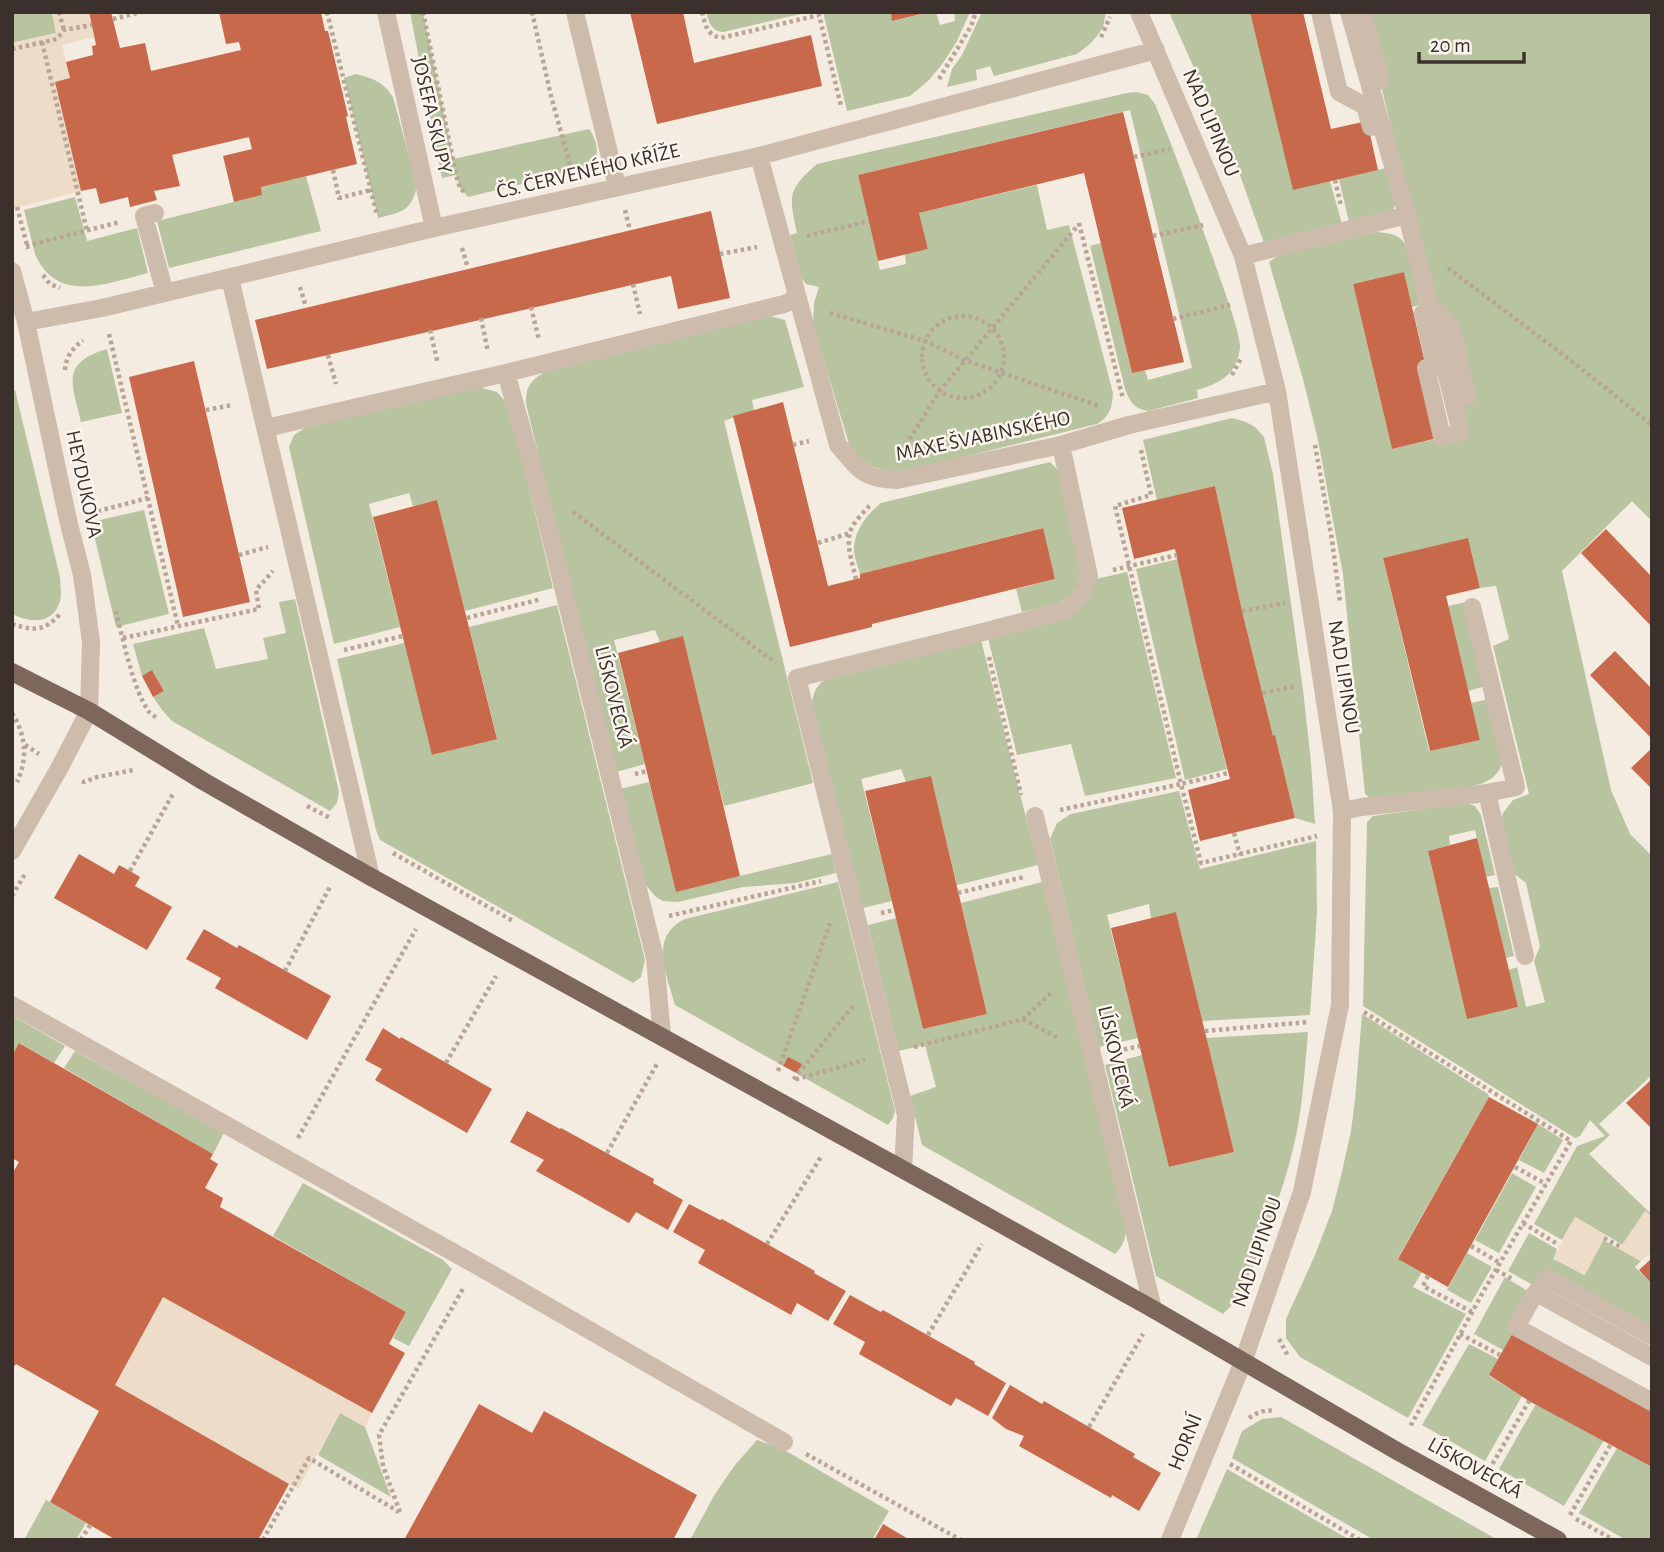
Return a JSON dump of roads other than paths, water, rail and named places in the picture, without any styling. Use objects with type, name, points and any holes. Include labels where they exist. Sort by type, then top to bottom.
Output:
[{"type":"main road","name":"LÍSKOVECKÁ","points":[[12,672],[89,711],[203,781],[371,877],[1153,1309],[1397,1451],[1558,1540]]},
{"type":"street","name":"JOSEFA SKUPY","points":[[386,12],[434,228]]},
{"type":"street","points":[[575,12],[620,195]]},
{"type":"street","name":"NAD LIPINOU","points":[[1139,12],[1243,256],[1277,391],[1342,811],[1340,1005],[1302,1192],[1243,1363]]},
{"type":"street","points":[[1320,12],[1339,92],[1365,106],[1377,153],[1398,149],[1363,12]]},
{"type":"street","points":[[1349,12],[1407,215],[1432,312],[1461,433],[1442,437],[1426,368],[1435,366],[1423,313],[1432,312]]},
{"type":"street","name":"ČS. ČERVENÉHO KŘÍŽE","points":[[26,322],[102,308],[434,228],[620,195],[1156,50]]},
{"type":"street","name":"MAXE ŠVABINSKÉHO","points":[[759,156],[838,445],[863,474],[884,480],[897,480],[1061,445],[1129,425],[1277,391]]},
{"type":"street","points":[[149,214],[165,293]]},
{"type":"street","points":[[1243,256],[1407,215]]},
{"type":"street","name":"HEYDUKOVA","points":[[12,271],[26,322],[82,575],[90,642],[89,711]]},
{"type":"street","points":[[230,278],[371,877]]},
{"type":"street","points":[[265,428],[506,373],[784,304],[798,298]]},
{"type":"street","name":"LÍSKOVECKÁ","points":[[506,373],[538,486],[655,958],[662,1036]]},
{"type":"street","points":[[903,1170],[905,1115],[797,678],[1066,610],[1082,595],[1089,576],[1061,445]]},
{"type":"street","points":[[1342,811],[1516,787],[1472,607]]},
{"type":"street","points":[[12,850],[89,711]]},
{"type":"street","points":[[1487,793],[1525,956]]},
{"type":"street","name":"LÍSKOVECKÁ","points":[[1030,810],[1049,871],[1153,1309]]},
{"type":"street","points":[[12,1005],[476,1265],[784,1442]]},
{"type":"street","points":[[1652,1336],[1547,1278],[1534,1295],[1517,1327],[1652,1402]]},
{"type":"street","points":[[1542,1296],[1652,1357]]},
{"type":"street","name":"HORNÍ","points":[[1170,1540],[1243,1363]]}]
